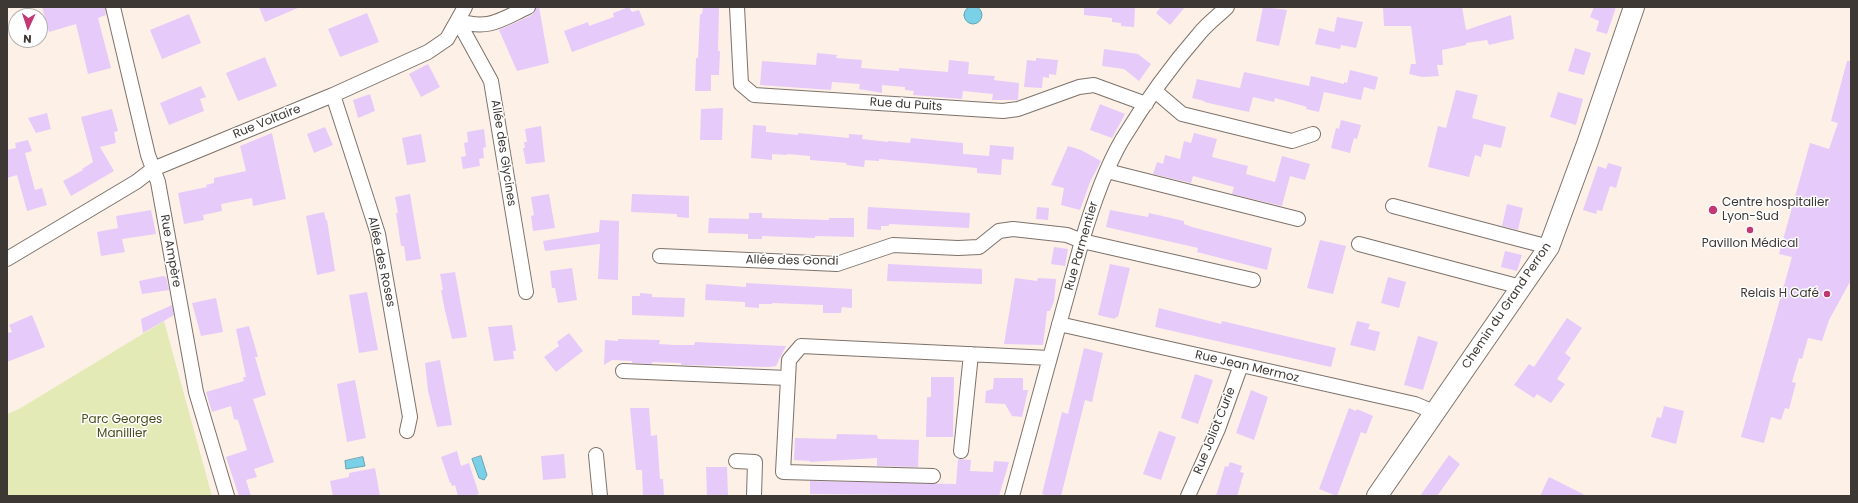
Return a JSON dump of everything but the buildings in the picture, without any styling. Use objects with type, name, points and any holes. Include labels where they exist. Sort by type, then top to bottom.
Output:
[{"type":"street","name":"Rue Ampère","points":[[113,7],[148,155],[158,182],[196,392],[227,496]]},
{"type":"street","name":"Rue Voltaire","points":[[7,259],[136,182],[153,169],[333,95],[428,52],[447,39],[465,7]]},
{"type":"street","points":[[458,21],[473,25],[490,25],[528,7]]},
{"type":"street","name":"Rue du Puits","points":[[737,7],[741,84],[754,96],[1003,111],[1018,109],[1079,87],[1094,85],[1146,104]]},
{"type":"street","name":"Rue Parmentier","points":[[1012,496],[1082,241],[1090,215],[1107,171],[1122,141],[1155,91],[1199,33],[1227,7]]},
{"type":"street","name":"Chemin du Grand Perron","points":[[1377,496],[1549,247],[1587,144],[1634,7]]},
{"type":"street","name":"Allée des Glycines","points":[[458,21],[491,80],[526,292]]},
{"type":"street","points":[[1155,91],[1182,114],[1292,141],[1313,134]]},
{"type":"street","name":"Allée des Roses","points":[[333,95],[378,234],[410,417],[407,431]]},
{"type":"street","points":[[1107,171],[1298,219]]},
{"type":"street","points":[[1392,206],[1549,247]]},
{"type":"street","name":"Allée des Gondi","points":[[660,256],[837,264],[894,245],[958,248],[979,247],[999,231],[1013,229],[1067,235],[1082,241],[1253,280]]},
{"type":"street","points":[[1358,244],[1521,287]]},
{"type":"street","name":"Rue Jean Mermoz","points":[[1059,324],[1415,404],[1434,412]]},
{"type":"street","points":[[933,476],[783,472],[789,360],[801,346],[1050,358]]},
{"type":"street","points":[[961,451],[971,354]]},
{"type":"street","name":"Rue Joliot Curie","points":[[1188,496],[1218,428],[1241,365]]},
{"type":"street","points":[[623,371],[788,378]]},
{"type":"street","points":[[596,456],[600,496]]},
{"type":"street","points":[[736,461],[755,462],[754,496]]},
{"type":"green space","name":"Parc Georges Manillier","points":[[164,321],[212,496],[7,496],[7,414],[19,409]]},
{"type":"water","points":[[973,6],[979,9],[982,15],[979,21],[973,24],[967,21],[964,15],[967,9]]},
{"type":"water","points":[[481,456],[487,475],[484,480],[479,478],[472,459]]},
{"type":"water","points":[[363,457],[365,466],[346,469],[345,461]]},
{"type":"place","name":"Centre hospitalier Lyon-Sud","points":[[1713,210]]},
{"type":"place","name":"Pavillon Médical","points":[[1750,230]]},
{"type":"place","name":"Relais H Café","points":[[1827,294]]}]
